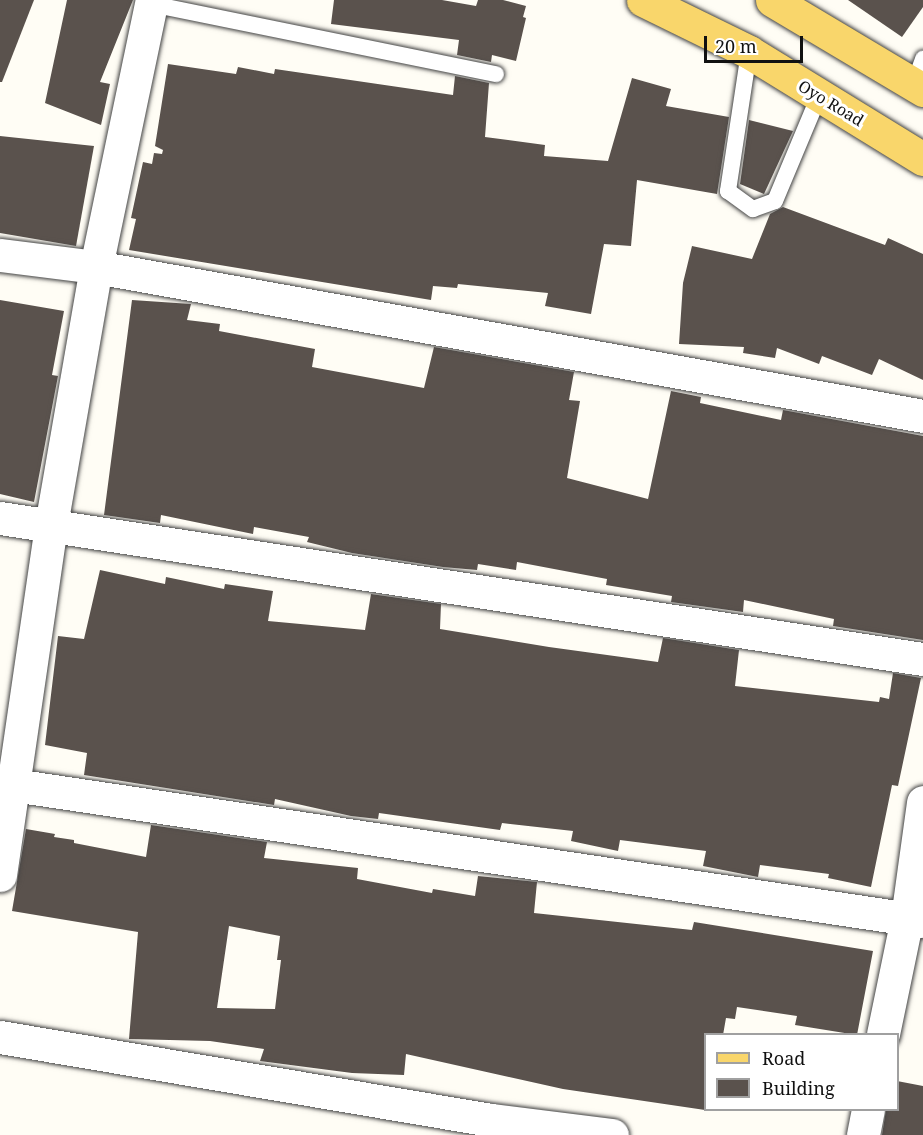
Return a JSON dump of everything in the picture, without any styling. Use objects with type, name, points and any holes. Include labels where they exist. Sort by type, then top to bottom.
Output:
[{"type":"main road","name":"Oyo Road","points":[[643,0],[749,52],[923,159]]},
{"type":"main road","points":[[772,0],[920,77]]},
{"type":"street","points":[[0,875],[6,784],[51,525],[96,267],[152,2]]},
{"type":"street","points":[[0,255],[96,267],[923,416]]},
{"type":"street","points":[[0,518],[923,659]]},
{"type":"street","points":[[6,784],[915,920]]},
{"type":"street","points":[[884,1033],[915,920],[923,802]]},
{"type":"street","points":[[0,1037],[490,1127],[612,1135]]},
{"type":"street","points":[[863,1135],[868,1111]]},
{"type":"lane","points":[[152,2],[496,74]]},
{"type":"lane","points":[[749,52],[728,191],[753,208],[775,201],[819,96]]},
{"type":"building","points":[[0,0],[34,0],[2,82],[0,82]]},
{"type":"building","points":[[67,0],[133,0],[100,82],[110,84],[101,125],[45,103]]},
{"type":"building","points":[[334,0],[442,0],[476,6],[478,0],[503,0],[526,6],[523,17],[526,18],[516,61],[492,55],[491,62],[457,55],[459,40],[331,24]]},
{"type":"building","points":[[848,0],[923,0],[923,7],[902,37]]},
{"type":"building","points":[[168,64],[236,74],[238,67],[274,74],[275,69],[453,95],[455,76],[489,83],[485,137],[545,145],[544,156],[608,161],[632,78],[671,89],[666,106],[729,117],[717,194],[637,180],[631,246],[604,244],[591,314],[545,306],[548,293],[458,284],[457,288],[433,286],[431,300],[129,250],[136,219],[131,218],[143,162],[152,164],[154,153],[162,154],[163,150],[155,146]]},
{"type":"building","points":[[749,120],[793,131],[764,194],[740,184]]},
{"type":"building","points":[[0,136],[94,146],[76,246],[0,233]]},
{"type":"building","points":[[783,207],[885,245],[888,238],[923,254],[923,380],[879,359],[872,375],[822,356],[819,364],[777,348],[775,358],[743,353],[744,347],[679,344],[683,283],[692,246],[752,259],[770,214]]},
{"type":"building","points":[[0,300],[64,311],[52,375],[58,376],[34,502],[0,494]]},
{"type":"building","points":[[132,300],[191,304],[187,320],[220,324],[219,331],[315,349],[312,367],[424,388],[434,347],[574,372],[569,400],[580,401],[567,478],[648,499],[671,391],[701,397],[700,403],[781,420],[783,410],[923,436],[923,640],[833,626],[834,619],[744,600],[743,612],[671,602],[672,596],[606,585],[607,579],[517,562],[516,570],[478,564],[477,570],[443,567],[352,553],[307,542],[309,537],[254,527],[253,534],[161,515],[160,523],[104,515]]},
{"type":"building","points":[[100,570],[165,584],[166,577],[224,589],[225,584],[273,591],[268,621],[365,630],[371,594],[441,604],[440,629],[549,647],[658,662],[663,638],[739,650],[735,686],[879,702],[880,697],[889,699],[893,673],[921,678],[898,786],[892,785],[871,887],[828,878],[829,874],[760,865],[758,877],[703,866],[706,851],[620,840],[618,851],[571,841],[573,831],[502,823],[500,830],[379,813],[378,819],[351,816],[275,799],[274,805],[84,775],[87,753],[45,745],[58,636],[84,639]]},
{"type":"building","points":[[151,825],[267,842],[264,858],[358,868],[357,879],[432,893],[433,889],[475,896],[478,876],[537,882],[534,913],[692,930],[694,922],[873,951],[857,1033],[795,1025],[797,1016],[737,1007],[735,1019],[726,1018],[723,1033],[704,1033],[704,1110],[563,1089],[406,1054],[404,1075],[352,1073],[260,1061],[264,1049],[210,1041],[129,1039],[138,932],[12,911],[26,829],[55,834],[54,837],[74,840],[74,843],[146,857]],"holes":[[[229,926],[280,936],[277,960],[281,960],[275,1009],[217,1008]]]},
{"type":"building","points":[[899,1081],[923,1086],[923,1135],[882,1135],[886,1111],[899,1111]]}]
